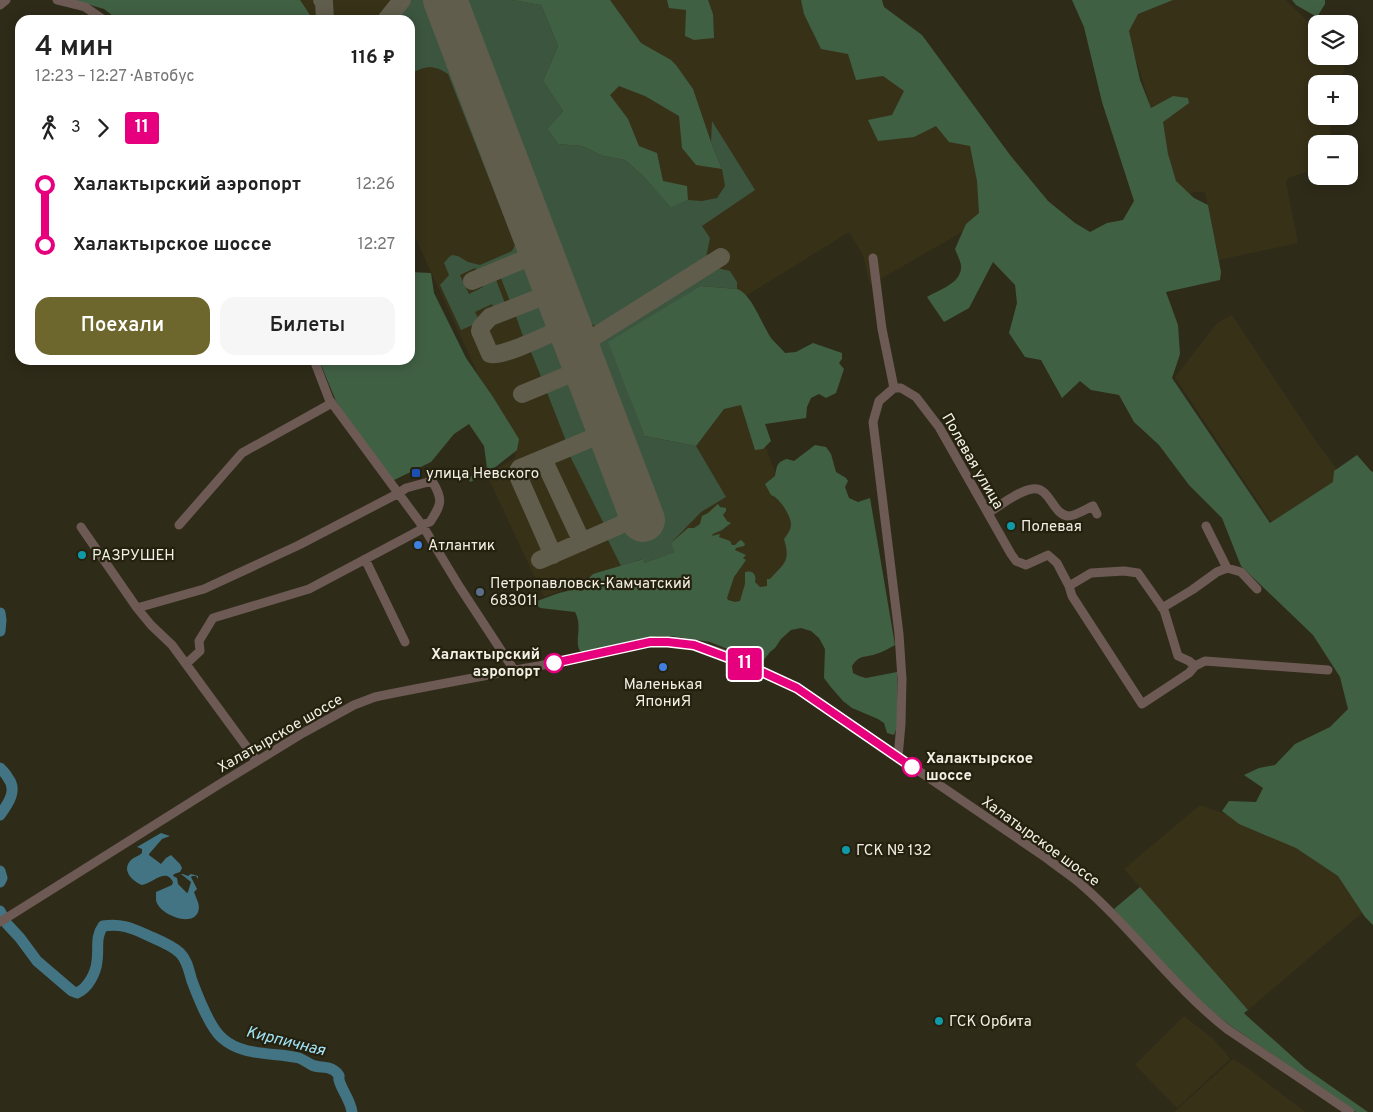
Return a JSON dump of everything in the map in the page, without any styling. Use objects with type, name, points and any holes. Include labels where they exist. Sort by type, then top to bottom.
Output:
[{"type":"street","points":[[0,5],[6,0]]},
{"type":"street","points":[[57,0],[84,7],[96,15]]},
{"type":"street","points":[[873,258],[882,329],[894,388],[878,401],[873,422],[899,634],[902,715],[898,757]]},
{"type":"street","points":[[316,365],[332,403],[423,526],[459,586],[514,670]]},
{"type":"street","name":"Полевая улица","points":[[894,388],[901,388],[916,397],[939,427],[1016,561],[1026,565],[1048,556],[1057,563],[1068,586]]},
{"type":"street","points":[[179,525],[242,453],[332,403]]},
{"type":"street","points":[[137,608],[204,589],[299,545],[406,488],[432,481],[439,493],[440,508],[430,522],[309,589],[213,618],[198,642],[200,651],[186,664]]},
{"type":"street","points":[[988,513],[1018,495],[1033,489],[1040,490],[1047,495],[1059,511],[1066,516],[1093,506],[1097,514]]},
{"type":"street","points":[[1206,526],[1227,568]]},
{"type":"street","points":[[81,527],[137,608],[151,625],[172,645],[257,761]]},
{"type":"street","points":[[365,559],[405,642]]},
{"type":"street","points":[[1162,608],[1217,572],[1227,568],[1241,572],[1257,589]]},
{"type":"street","points":[[1195,666],[1178,656],[1162,608],[1138,573],[1124,571],[1091,573],[1068,586],[1072,596],[1142,704],[1189,673],[1195,666],[1205,661],[1328,670]]},
{"type":"street","name":"Халатырское шоссе","points":[[0,922],[328,718],[374,697],[568,660],[650,642],[694,645],[745,664],[797,688],[986,816],[1075,879],[1211,1016],[1227,1029],[1350,1112]]},
{"type":"shaded area","points":[[286,0],[878,0],[1009,205],[870,285],[863,255],[849,232],[704,322],[743,383],[817,589],[670,630],[576,606],[566,589],[544,597],[487,475],[516,457],[415,237],[415,15],[272,15]]},
{"type":"shaded area","points":[[1158,0],[1286,0],[1308,22],[1308,65],[1345,65],[1343,75],[1308,75],[1308,125],[1331,125],[1331,135],[1308,135],[1308,172],[1291,177],[1286,182],[1298,243],[1219,260],[1205,192],[1194,192],[1183,198],[1147,110],[1149,101],[1122,15]]},
{"type":"shaded area","points":[[1232,315],[1318,444],[1347,483],[1276,529],[1175,377],[1217,323]]},
{"type":"shaded area","points":[[1200,805],[1315,846],[1368,908],[1248,1010],[1124,869]]},
{"type":"shaded area","points":[[1184,1016],[1212,1038],[1230,1059],[1177,1108],[1135,1065]]},
{"type":"shaded area","points":[[1233,1059],[1248,1068],[1305,1112],[1174,1112]]},
{"type":"green space","points":[[73,0],[300,0],[310,15],[112,15],[104,9]]},
{"type":"green space","points":[[409,0],[429,0],[526,253],[484,272],[480,273],[475,268],[460,275],[469,294],[483,287],[481,282],[495,277],[506,306],[495,311],[492,304],[475,312],[480,322],[461,330],[440,285],[449,275],[444,263],[452,255],[480,265],[512,251],[515,245],[448,74],[433,67],[415,72],[415,15],[400,15],[401,9]]},
{"type":"green space","points":[[462,0],[512,0],[541,5],[558,46],[543,81],[563,111],[547,129],[558,144],[582,146],[603,156],[625,160],[671,206],[688,200],[702,201],[717,198],[725,186],[722,169],[711,142],[712,121],[755,190],[702,226],[710,238],[706,258],[603,325],[595,326],[583,318]]},
{"type":"green space","points":[[512,0],[610,0],[641,43],[671,60],[693,89],[722,169],[696,165],[682,148],[679,116],[645,96],[619,86],[610,95],[628,119],[639,146],[657,153],[663,181],[687,186],[688,200],[671,207],[643,176],[625,160],[603,156],[582,146],[558,144],[547,129],[563,111],[543,81],[558,46],[541,5]]},
{"type":"green space","points":[[667,0],[708,0],[713,14],[714,38],[694,40],[685,36],[686,10],[669,8]]},
{"type":"green space","points":[[801,0],[882,0],[884,7],[922,35],[1010,155],[1048,201],[1075,223],[1090,232],[1107,223],[1123,220],[1134,201],[1102,102],[1084,27],[1072,0],[1173,0],[1138,14],[1129,31],[1140,80],[1151,108],[1173,96],[1188,98],[1189,103],[1163,122],[1168,154],[1176,181],[1194,198],[1208,205],[1221,272],[1220,280],[1166,292],[1178,325],[1180,354],[1172,378],[1270,523],[1333,482],[1334,471],[1357,455],[1373,472],[1373,925],[1365,917],[1338,876],[1296,848],[1239,824],[1222,811],[1229,801],[1256,802],[1263,788],[1244,775],[1259,768],[1275,765],[1295,744],[1330,727],[1348,709],[1340,677],[1313,635],[1241,566],[1222,518],[1189,485],[1159,445],[1134,422],[1119,395],[1091,390],[1080,381],[1062,398],[1041,360],[1025,357],[1009,333],[1017,303],[1015,285],[993,262],[969,308],[944,322],[927,297],[949,285],[958,277],[961,265],[955,249],[966,224],[979,213],[977,181],[970,146],[949,142],[936,126],[914,137],[878,141],[868,120],[892,115],[904,91],[883,76],[856,80],[848,54],[821,49],[804,14]]},
{"type":"green space","points":[[1292,0],[1325,0],[1325,4],[1318,15],[1314,15],[1296,5]]},
{"type":"green space","points":[[529,261],[541,293],[511,304],[499,273]]},
{"type":"green space","points":[[713,267],[730,271],[737,282],[737,289],[701,286],[645,436],[696,446],[726,497],[701,512],[671,543],[674,552],[644,563],[642,559],[621,566],[606,536],[656,514],[593,349],[600,337]]},
{"type":"green space","points":[[415,272],[431,273],[434,293],[466,358],[519,439],[517,450],[488,473],[470,482],[468,478],[487,468],[484,446],[469,424],[454,434],[431,462],[390,482],[336,401],[321,365],[415,365]]},
{"type":"green space","points":[[701,286],[737,289],[742,292],[752,303],[771,338],[785,353],[796,352],[813,343],[842,353],[842,359],[839,363],[844,369],[836,393],[826,398],[819,394],[811,398],[807,407],[806,418],[765,424],[771,441],[763,449],[755,450],[741,405],[724,409],[696,446],[645,436],[608,342]]},
{"type":"green space","points":[[544,300],[554,328],[524,339],[514,311]]},
{"type":"green space","points":[[557,337],[569,369],[542,379],[529,347]]},
{"type":"green space","points":[[574,380],[593,431],[566,441],[546,390]]},
{"type":"green space","points":[[596,441],[626,518],[605,526],[568,452]]},
{"type":"green space","points":[[815,445],[826,447],[831,454],[836,472],[848,481],[845,487],[849,498],[858,502],[870,498],[895,645],[879,653],[860,658],[852,666],[853,673],[866,678],[897,672],[897,727],[894,735],[887,733],[884,723],[878,719],[852,708],[830,686],[824,678],[825,649],[819,638],[811,631],[801,628],[791,630],[763,661],[758,661],[710,642],[671,636],[658,636],[583,652],[578,647],[578,623],[575,612],[540,608],[536,604],[537,601],[559,593],[576,589],[584,590],[587,580],[593,574],[643,559],[644,563],[674,552],[671,543],[688,528],[694,528],[700,524],[702,516],[718,504],[720,507],[726,508],[723,515],[731,523],[712,536],[720,534],[719,537],[730,541],[732,545],[741,540],[745,544],[735,550],[746,555],[743,558],[746,560],[734,577],[728,600],[740,601],[745,584],[745,572],[753,573],[755,582],[760,587],[767,586],[767,579],[770,579],[785,562],[787,553],[784,539],[790,530],[791,524],[784,507],[778,499],[771,495],[765,484],[775,476],[778,465],[781,462],[787,459],[794,461]]},
{"type":"green space","points":[[1140,887],[1248,1010],[1244,1013],[1247,1016],[1305,1068],[1368,1112],[1356,1112],[1231,1026],[1199,1000],[1114,909]]},
{"type":"water","points":[[161,833],[170,836],[162,839],[149,855],[161,864],[171,855],[180,864],[182,868],[180,872],[173,876],[177,878],[178,884],[187,893],[191,882],[181,874],[198,876],[198,879],[196,876],[191,877],[197,889],[194,892],[199,907],[195,917],[183,919],[176,917],[158,905],[156,892],[172,885],[173,882],[170,878],[167,876],[159,877],[142,885],[131,878],[127,871],[131,860],[142,853],[142,849],[137,847]]},
{"type":"waterway","name":"Кирпичная","points":[[0,613],[0,631]]},
{"type":"waterway","name":"Кирпичная","points":[[0,768],[12,787],[9,802],[0,815]]},
{"type":"waterway","name":"Кирпичная","points":[[0,871],[2,878],[0,882]]},
{"type":"waterway","name":"Кирпичная","points":[[0,911],[7,924],[37,961],[72,991],[77,993],[88,984],[95,970],[98,956],[98,938],[103,926],[115,925],[126,927],[169,945],[177,950],[185,959],[205,1012],[213,1027],[222,1038],[230,1044],[249,1051],[299,1058],[314,1066],[333,1069],[339,1076],[340,1084],[350,1103],[352,1112]]},
{"type":"taxiway","points":[[322,0],[324,2],[325,15]]},
{"type":"taxiway","points":[[390,15],[402,0]]},
{"type":"taxiway","points":[[472,281],[542,252]]},
{"type":"taxiway","points":[[578,347],[721,257]]},
{"type":"taxiway","points":[[557,291],[490,317],[481,327],[480,331],[490,354],[497,354],[517,348],[570,325]]},
{"type":"taxiway","points":[[522,394],[585,368]]},
{"type":"taxiway","points":[[553,555],[519,478],[518,471],[520,468],[609,431]]},
{"type":"taxiway","points":[[547,457],[545,463],[582,542]]},
{"type":"taxiway","points":[[540,560],[641,516]]},
{"type":"runway","points":[[445,0],[643,520]]},
{"type":"bus line","name":"11","points":[[554,663],[650,642],[694,645],[724,655],[797,688],[912,767]]},
{"type":"place","name":"улица Невского","points":[[416,473]]},
{"type":"place","name":"Полевая","points":[[1011,526]]},
{"type":"place","name":"Атлантик","points":[[418,545]]},
{"type":"place","name":"РАЗРУШЕН","points":[[82,555]]},
{"type":"place","name":"Петропавловск-Камчатский 683011","points":[[480,592]]},
{"type":"place","name":"Халактырский аэропорт","points":[[554,663]]},
{"type":"place","name":"Маленькая ЯпониЯ","points":[[663,667]]},
{"type":"place","name":"Халактырское шоссе","points":[[912,767]]},
{"type":"place","name":"ГСК № 132","points":[[846,850]]},
{"type":"place","name":"ГСК Орбита","points":[[939,1021]]}]
